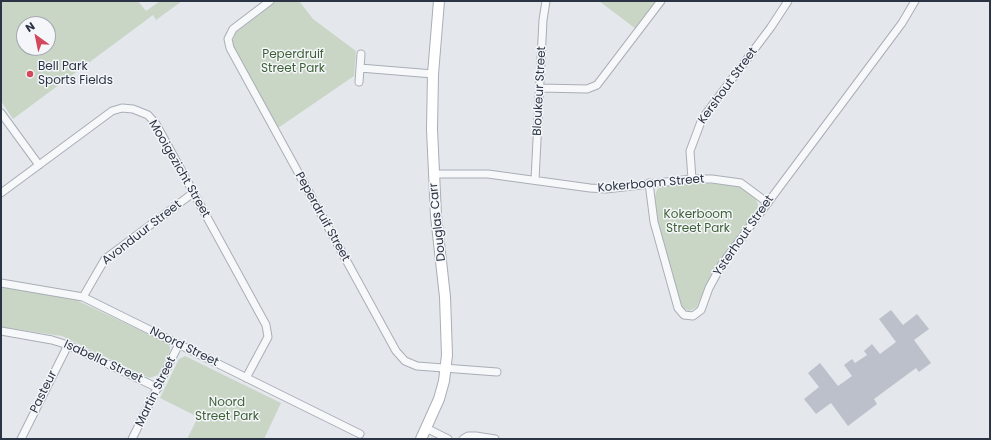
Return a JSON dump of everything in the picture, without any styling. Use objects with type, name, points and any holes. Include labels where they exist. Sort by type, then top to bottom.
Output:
[{"type":"street","name":"Peperdruif Street","points":[[270,1],[233,29],[228,39],[230,48],[396,351],[401,358],[413,365],[497,372]]},
{"type":"street","name":"Douglas Carr","points":[[421,439],[438,399],[446,368],[445,297],[433,174],[433,74],[439,1]]},
{"type":"street","name":"Bloukeur Street","points":[[535,180],[546,1]]},
{"type":"street","points":[[540,88],[587,89],[597,85],[661,1]]},
{"type":"street","name":"Kershout Street","points":[[692,179],[690,151],[702,119],[771,27],[788,1]]},
{"type":"street","name":"Ysterhout Street","points":[[649,183],[654,222],[678,308],[681,313],[687,316],[696,314],[701,310],[708,288],[722,264],[902,23],[915,1]]},
{"type":"street","points":[[359,82],[360,54]]},
{"type":"street","points":[[360,68],[433,74]]},
{"type":"street","name":"Mooigezicht Street","points":[[1,193],[107,114],[122,108],[133,108],[148,115],[156,124],[268,331],[268,337],[246,378]]},
{"type":"street","points":[[1,113],[39,165]]},
{"type":"street","name":"Kokerboom Street","points":[[433,174],[488,174],[606,189],[649,183],[692,179],[712,179],[741,183],[768,203]]},
{"type":"street","name":"Avonduur Street","points":[[83,297],[105,260],[194,193]]},
{"type":"street","name":"Noord Street","points":[[1,283],[83,297],[360,434]]},
{"type":"street","name":"Isabella Street","points":[[1,331],[68,344],[158,388]]},
{"type":"street","name":"Pasteur","points":[[21,439],[68,344]]},
{"type":"street","name":"Martin Street","points":[[132,439],[179,344]]},
{"type":"street","points":[[426,428],[448,439]]},
{"type":"street","points":[[463,439],[468,436],[476,436],[495,439]]},
{"type":"green space","name":"Bell Park Sports Fields","points":[[1,1],[138,1],[146,11],[160,1],[182,1],[156,20],[153,15],[13,119],[1,101]]},
{"type":"green space","name":"Peperdruif Street Park","points":[[276,1],[299,1],[313,19],[356,51],[354,76],[278,128],[232,43],[236,32]]},
{"type":"green space","points":[[599,1],[657,1],[636,29]]},
{"type":"green space","name":"Kokerboom Street Park","points":[[695,182],[738,186],[755,197],[758,205],[757,211],[713,270],[697,307],[689,311],[683,308],[680,304],[659,229],[655,197],[657,190],[661,186]]},
{"type":"green space","points":[[1,287],[72,298],[167,343],[170,347],[170,351],[158,375],[149,378],[62,336],[1,327]]},
{"type":"green space","name":"Noord Street Park","points":[[185,356],[281,403],[264,439],[187,439],[198,417],[160,398],[179,359]]},
{"type":"building","points":[[891,310],[903,325],[917,314],[929,329],[914,340],[931,363],[919,372],[916,368],[874,399],[877,404],[848,426],[831,403],[816,414],[804,399],[819,387],[808,373],[820,363],[838,386],[852,376],[844,365],[852,359],[855,363],[867,355],[864,351],[872,344],[880,354],[896,342],[879,319]]},
{"type":"place","name":"Bell Park Sports Fields","points":[[30,74]]}]
